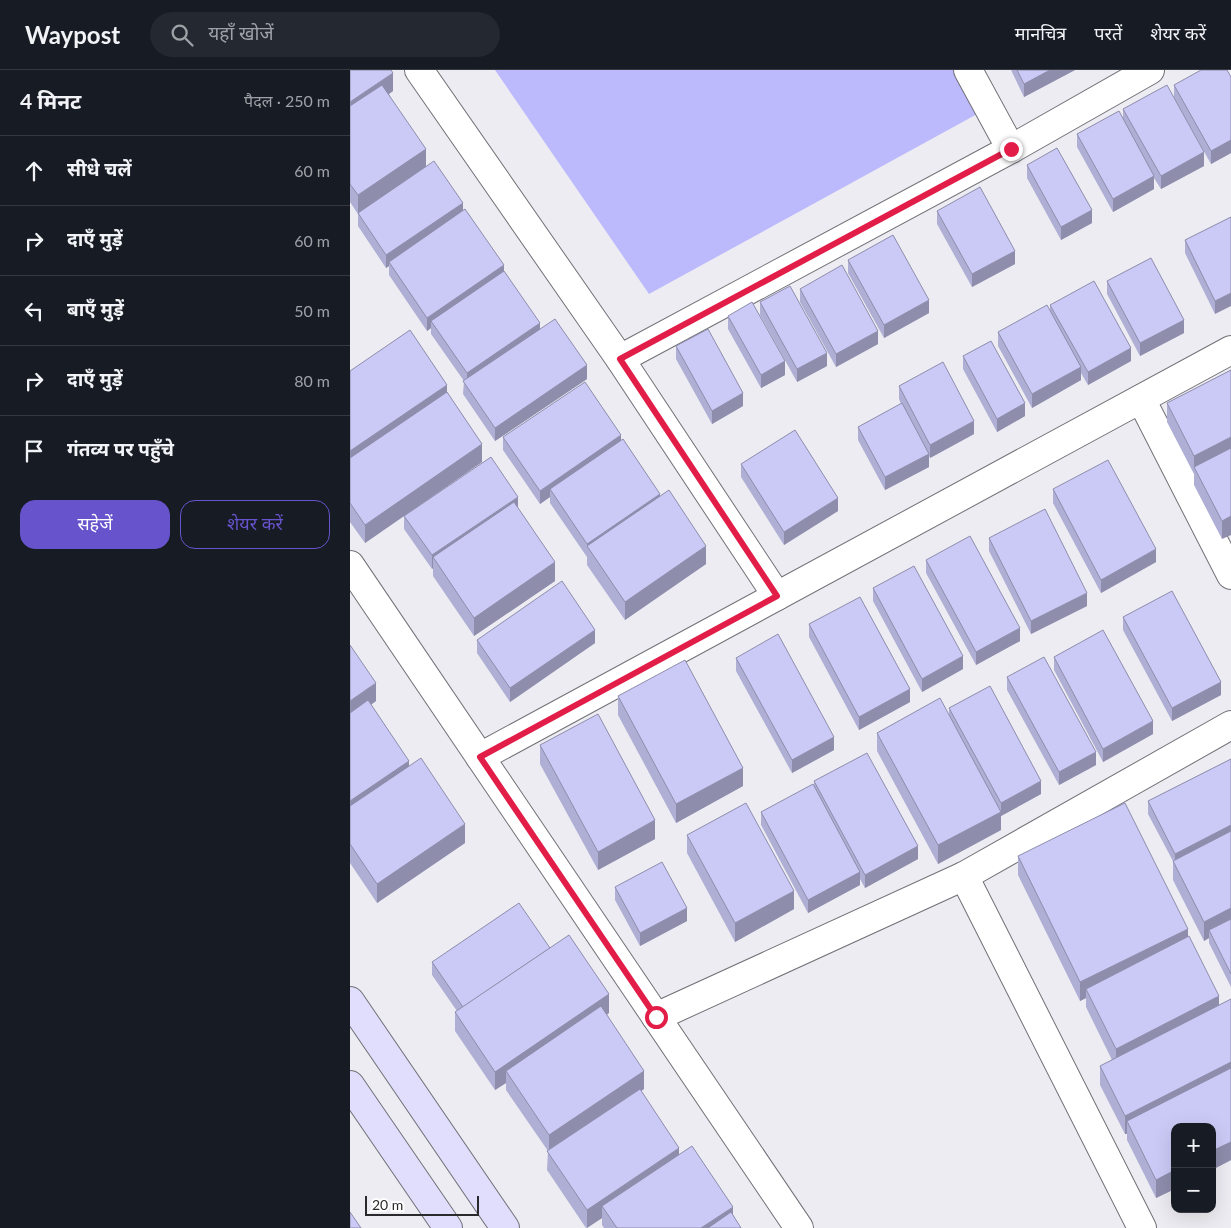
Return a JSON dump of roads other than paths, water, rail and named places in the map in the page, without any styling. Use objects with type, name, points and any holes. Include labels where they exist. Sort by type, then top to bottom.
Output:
[{"type":"street","points":[[419,70],[620,359],[777,596]]},
{"type":"street","points":[[968,70],[1011,149]]},
{"type":"street","points":[[620,359],[1011,149],[1150,70]]},
{"type":"street","points":[[480,757],[1231,350]]},
{"type":"street","points":[[1141,398],[1231,575]]},
{"type":"street","points":[[350,565],[798,1228]]},
{"type":"street","points":[[656,1017],[964,876],[1231,725]]},
{"type":"street","points":[[964,876],[1142,1228]]},
{"type":"street","points":[[350,1001],[505,1228]]},
{"type":"street","points":[[350,1085],[448,1228]]}]
